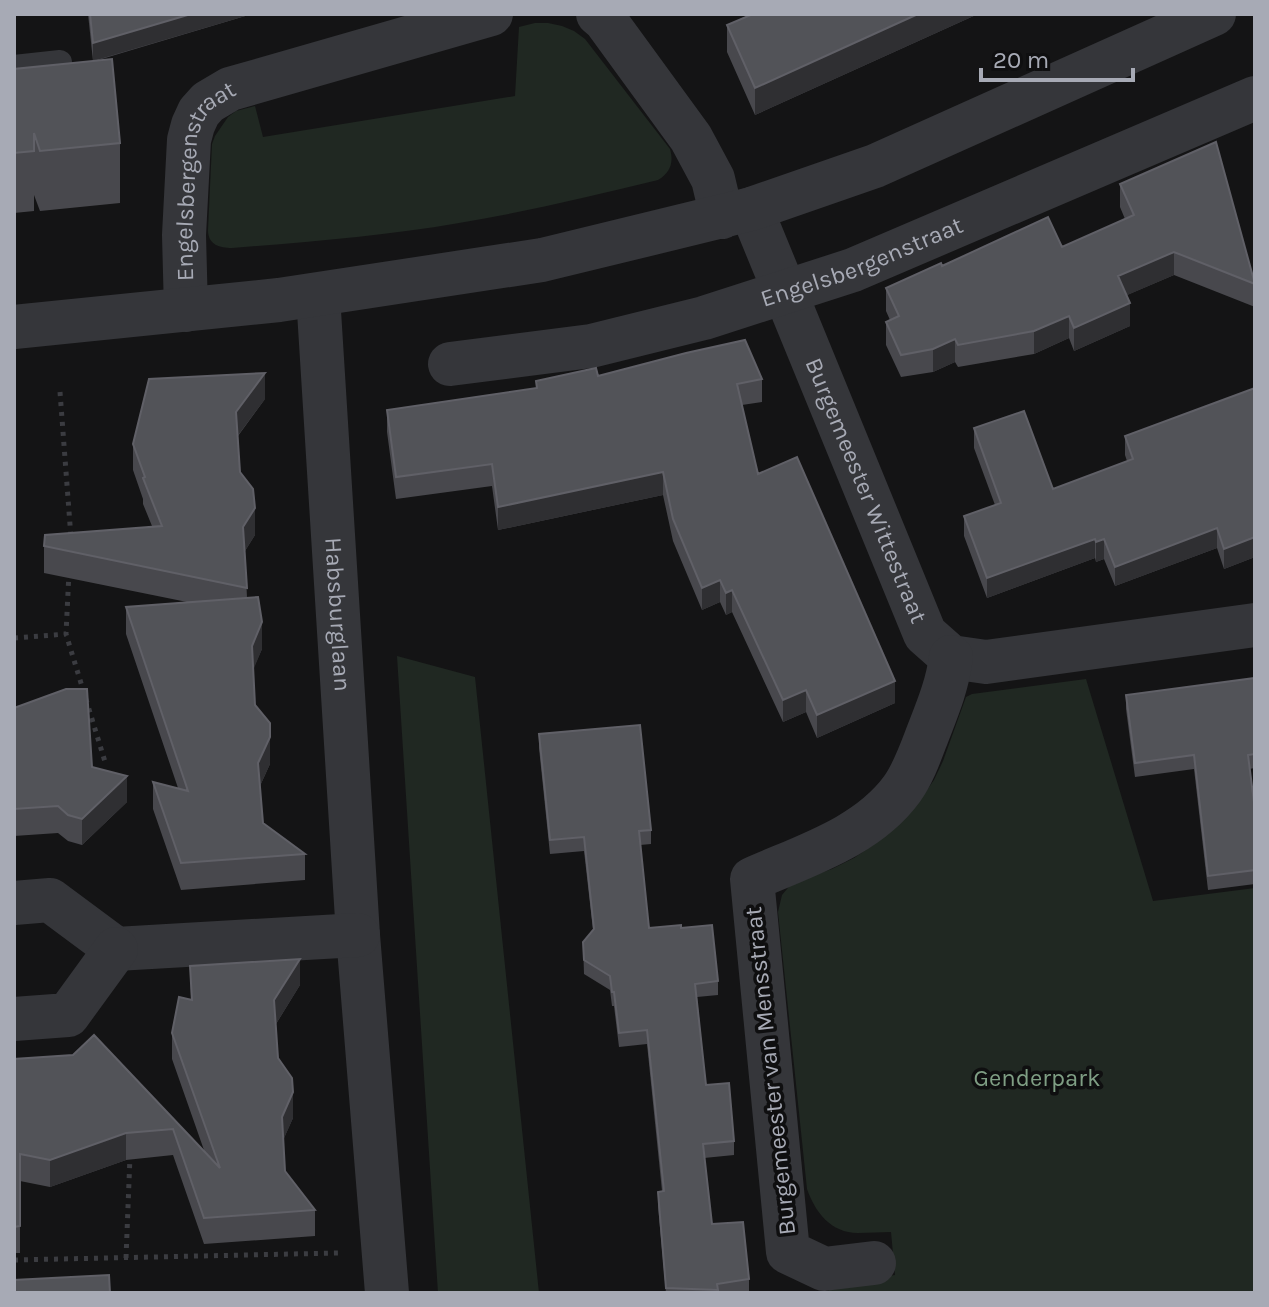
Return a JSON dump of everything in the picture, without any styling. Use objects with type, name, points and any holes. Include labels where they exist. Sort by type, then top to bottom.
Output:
[{"type":"street","name":"Engelsbergenstraat","points":[[186,310],[184,235],[189,140],[193,125],[208,102],[242,85],[491,14]]},
{"type":"street","points":[[598,14],[691,138],[736,213]]},
{"type":"street","name":"Engelsbergenstraat","points":[[14,327],[318,295],[542,260],[736,213],[875,166],[1214,14]]},
{"type":"street","name":"Engelsbergenstraat","points":[[450,364],[591,346],[704,318],[853,270],[1255,98]]},
{"type":"street","name":"Burgemeester Wittestraat","points":[[736,213],[784,292],[925,634],[951,657]]},
{"type":"street","name":"Habsburglaan","points":[[318,295],[358,935],[387,1293]]},
{"type":"street","points":[[951,657],[986,662],[1255,625]]},
{"type":"street","name":"Burgemeester van Mensstraat","points":[[874,1263],[824,1269],[788,1252],[752,879],[843,839],[872,819],[902,789],[933,721],[949,674],[951,657]]},
{"type":"street","points":[[14,903],[50,900],[116,949],[358,935]]},
{"type":"street","points":[[14,1019],[68,1015],[116,949]]},
{"type":"lane","points":[[14,67],[60,62]]},
{"type":"path","points":[[60,392],[70,546]]},
{"type":"path","points":[[69,561],[66,634],[106,765]]},
{"type":"path","points":[[14,638],[66,634]]},
{"type":"path","points":[[126,1258],[130,1154]]},
{"type":"path","points":[[14,1260],[339,1253]]},
{"type":"green space","points":[[535,23],[562,26],[585,39],[670,149],[671,163],[662,177],[534,209],[403,232],[232,248],[212,242],[208,230],[212,144],[228,117],[236,111],[255,106],[263,137],[515,96],[519,27]]},
{"type":"green space","points":[[397,656],[475,677],[539,1293],[438,1293]]},
{"type":"green space","name":"Genderpark","points":[[1086,679],[1153,901],[1255,888],[1255,1293],[827,1293],[854,1281],[895,1275],[891,1232],[848,1232],[832,1225],[815,1206],[807,1189],[778,912],[782,895],[792,883],[854,858],[915,807],[943,761],[966,697]]},
{"type":"building","points":[[90,14],[191,14],[93,43]]},
{"type":"building","points":[[753,14],[918,14],[755,88],[727,25]]},
{"type":"building","points":[[112,59],[120,143],[40,151],[34,133],[34,151],[14,153],[14,69]]},
{"type":"building","points":[[1216,142],[1255,284],[1174,252],[1118,276],[1130,303],[1074,328],[1069,316],[1034,331],[958,345],[955,339],[933,349],[901,355],[886,322],[899,316],[886,288],[1048,217],[1062,247],[1134,215],[1120,184]]},
{"type":"building","points":[[745,340],[762,379],[737,384],[758,474],[797,457],[895,681],[817,715],[806,690],[783,700],[732,590],[726,593],[720,580],[702,588],[673,519],[663,472],[498,507],[492,464],[396,477],[387,410],[537,388],[536,381],[596,368],[598,376]]},
{"type":"building","points":[[265,373],[236,412],[240,472],[253,489],[255,508],[243,527],[247,588],[44,546],[45,535],[162,526],[133,444],[149,379]]},
{"type":"building","points":[[1255,388],[1255,537],[1224,549],[1217,528],[1115,567],[1104,539],[1096,542],[1095,539],[987,578],[964,516],[1001,503],[974,428],[1024,411],[1053,489],[1133,459],[1125,436]]},
{"type":"building","points":[[258,597],[262,622],[252,646],[255,705],[270,723],[270,737],[258,763],[263,823],[305,854],[181,863],[153,782],[188,791],[126,607]]},
{"type":"building","points":[[1255,678],[1255,754],[1248,755],[1255,810],[1255,870],[1208,876],[1194,755],[1135,763],[1126,695]]},
{"type":"building","points":[[66,689],[87,689],[92,767],[127,776],[82,819],[68,815],[58,806],[14,809],[14,708]]},
{"type":"building","points":[[640,725],[651,830],[639,831],[649,928],[712,925],[718,981],[695,984],[706,1085],[729,1083],[734,1141],[703,1144],[712,1224],[743,1222],[749,1279],[717,1284],[718,1290],[666,1288],[658,1192],[664,1191],[647,1030],[619,1033],[610,976],[584,960],[583,942],[594,929],[584,837],[550,840],[539,734]]},
{"type":"building","points":[[300,959],[274,1000],[278,1058],[292,1078],[293,1092],[282,1117],[285,1171],[315,1210],[204,1218],[173,1129],[126,1133],[50,1160],[20,1154],[20,1226],[14,1227],[14,1059],[73,1055],[94,1035],[220,1168],[172,1033],[179,997],[192,1000],[190,966]]},
{"type":"building","points":[[109,1275],[110,1293],[14,1293],[14,1280]]}]
